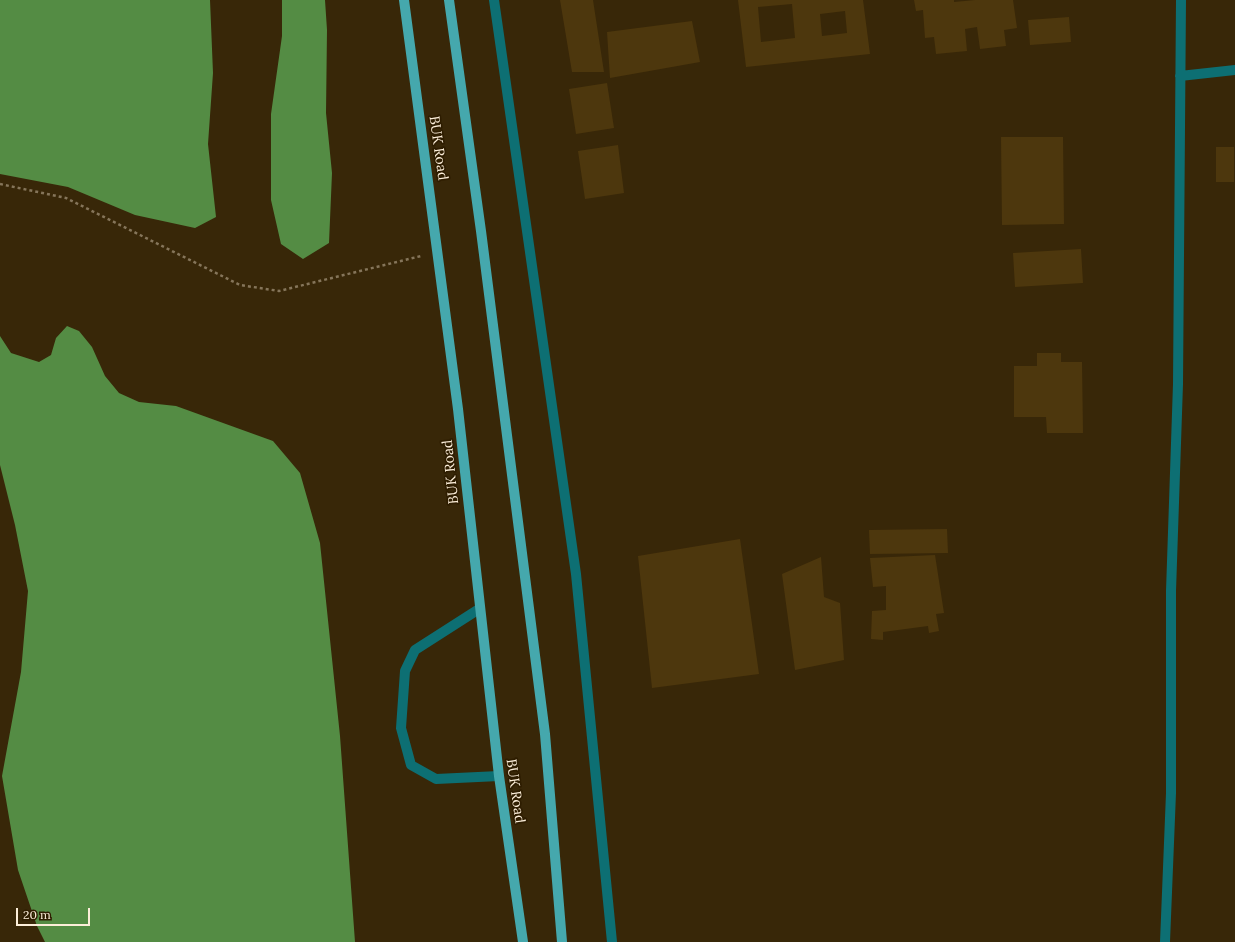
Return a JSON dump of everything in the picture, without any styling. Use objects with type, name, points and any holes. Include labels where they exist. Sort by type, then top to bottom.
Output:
[{"type":"main road","name":"BUK Road","points":[[404,0],[458,409],[479,609],[499,776],[523,942]]},
{"type":"main road","points":[[449,0],[481,231],[545,734],[562,942]]},
{"type":"street","points":[[494,0],[576,574],[612,942]]},
{"type":"street","points":[[1165,942],[1171,793],[1171,591],[1178,384],[1181,0]]},
{"type":"street","points":[[1180,76],[1235,70]]},
{"type":"street","points":[[479,609],[415,650],[405,671],[401,728],[412,765],[436,779],[499,776]]},
{"type":"path","points":[[0,184],[66,198],[240,285],[278,292],[437,252]]},
{"type":"shaded area","points":[[0,0],[210,0],[213,73],[208,144],[216,217],[195,228],[135,215],[68,187],[0,174]]},
{"type":"shaded area","points":[[282,0],[325,0],[327,30],[326,113],[332,173],[329,243],[303,259],[281,244],[271,200],[271,114],[282,36]]},
{"type":"shaded area","points":[[67,326],[79,331],[92,347],[105,376],[119,393],[139,402],[176,406],[273,441],[300,473],[320,543],[340,736],[355,942],[45,942],[37,926],[18,870],[2,776],[21,672],[28,591],[15,525],[0,465],[0,336],[11,353],[39,362],[51,355],[56,338]]},
{"type":"building","points":[[560,0],[593,0],[604,72],[572,72]]},
{"type":"building","points":[[738,0],[863,0],[870,54],[746,67]],"holes":[[[792,4],[795,38],[761,42],[758,7]],[[845,11],[847,33],[822,36],[820,14]]]},
{"type":"building","points":[[914,0],[954,0],[954,2],[975,0],[1013,0],[1017,28],[1004,30],[1006,46],[980,49],[977,27],[965,29],[967,51],[936,54],[934,37],[925,38],[923,10],[916,11]]},
{"type":"building","points":[[1069,17],[1071,42],[1030,45],[1028,20]]},
{"type":"building","points":[[692,21],[700,62],[610,78],[607,32]]},
{"type":"building","points":[[607,83],[614,128],[576,134],[569,89]]},
{"type":"building","points":[[1001,137],[1063,137],[1064,224],[1002,225]]},
{"type":"building","points":[[618,145],[624,193],[585,199],[578,151]]},
{"type":"building","points":[[1216,147],[1234,147],[1234,182],[1216,182]]},
{"type":"building","points":[[1081,249],[1083,283],[1015,287],[1013,253]]},
{"type":"building","points":[[1037,353],[1061,353],[1061,362],[1082,362],[1083,433],[1047,433],[1046,417],[1014,417],[1014,366],[1037,366]]},
{"type":"building","points":[[947,529],[948,553],[870,554],[869,530]]},
{"type":"building","points":[[740,539],[759,674],[652,688],[638,556]]},
{"type":"building","points":[[935,555],[944,613],[936,614],[939,631],[929,633],[928,626],[883,632],[883,640],[871,639],[872,611],[886,610],[886,586],[873,587],[870,558]]},
{"type":"building","points":[[821,557],[824,597],[840,603],[844,660],[795,670],[782,574]]}]
